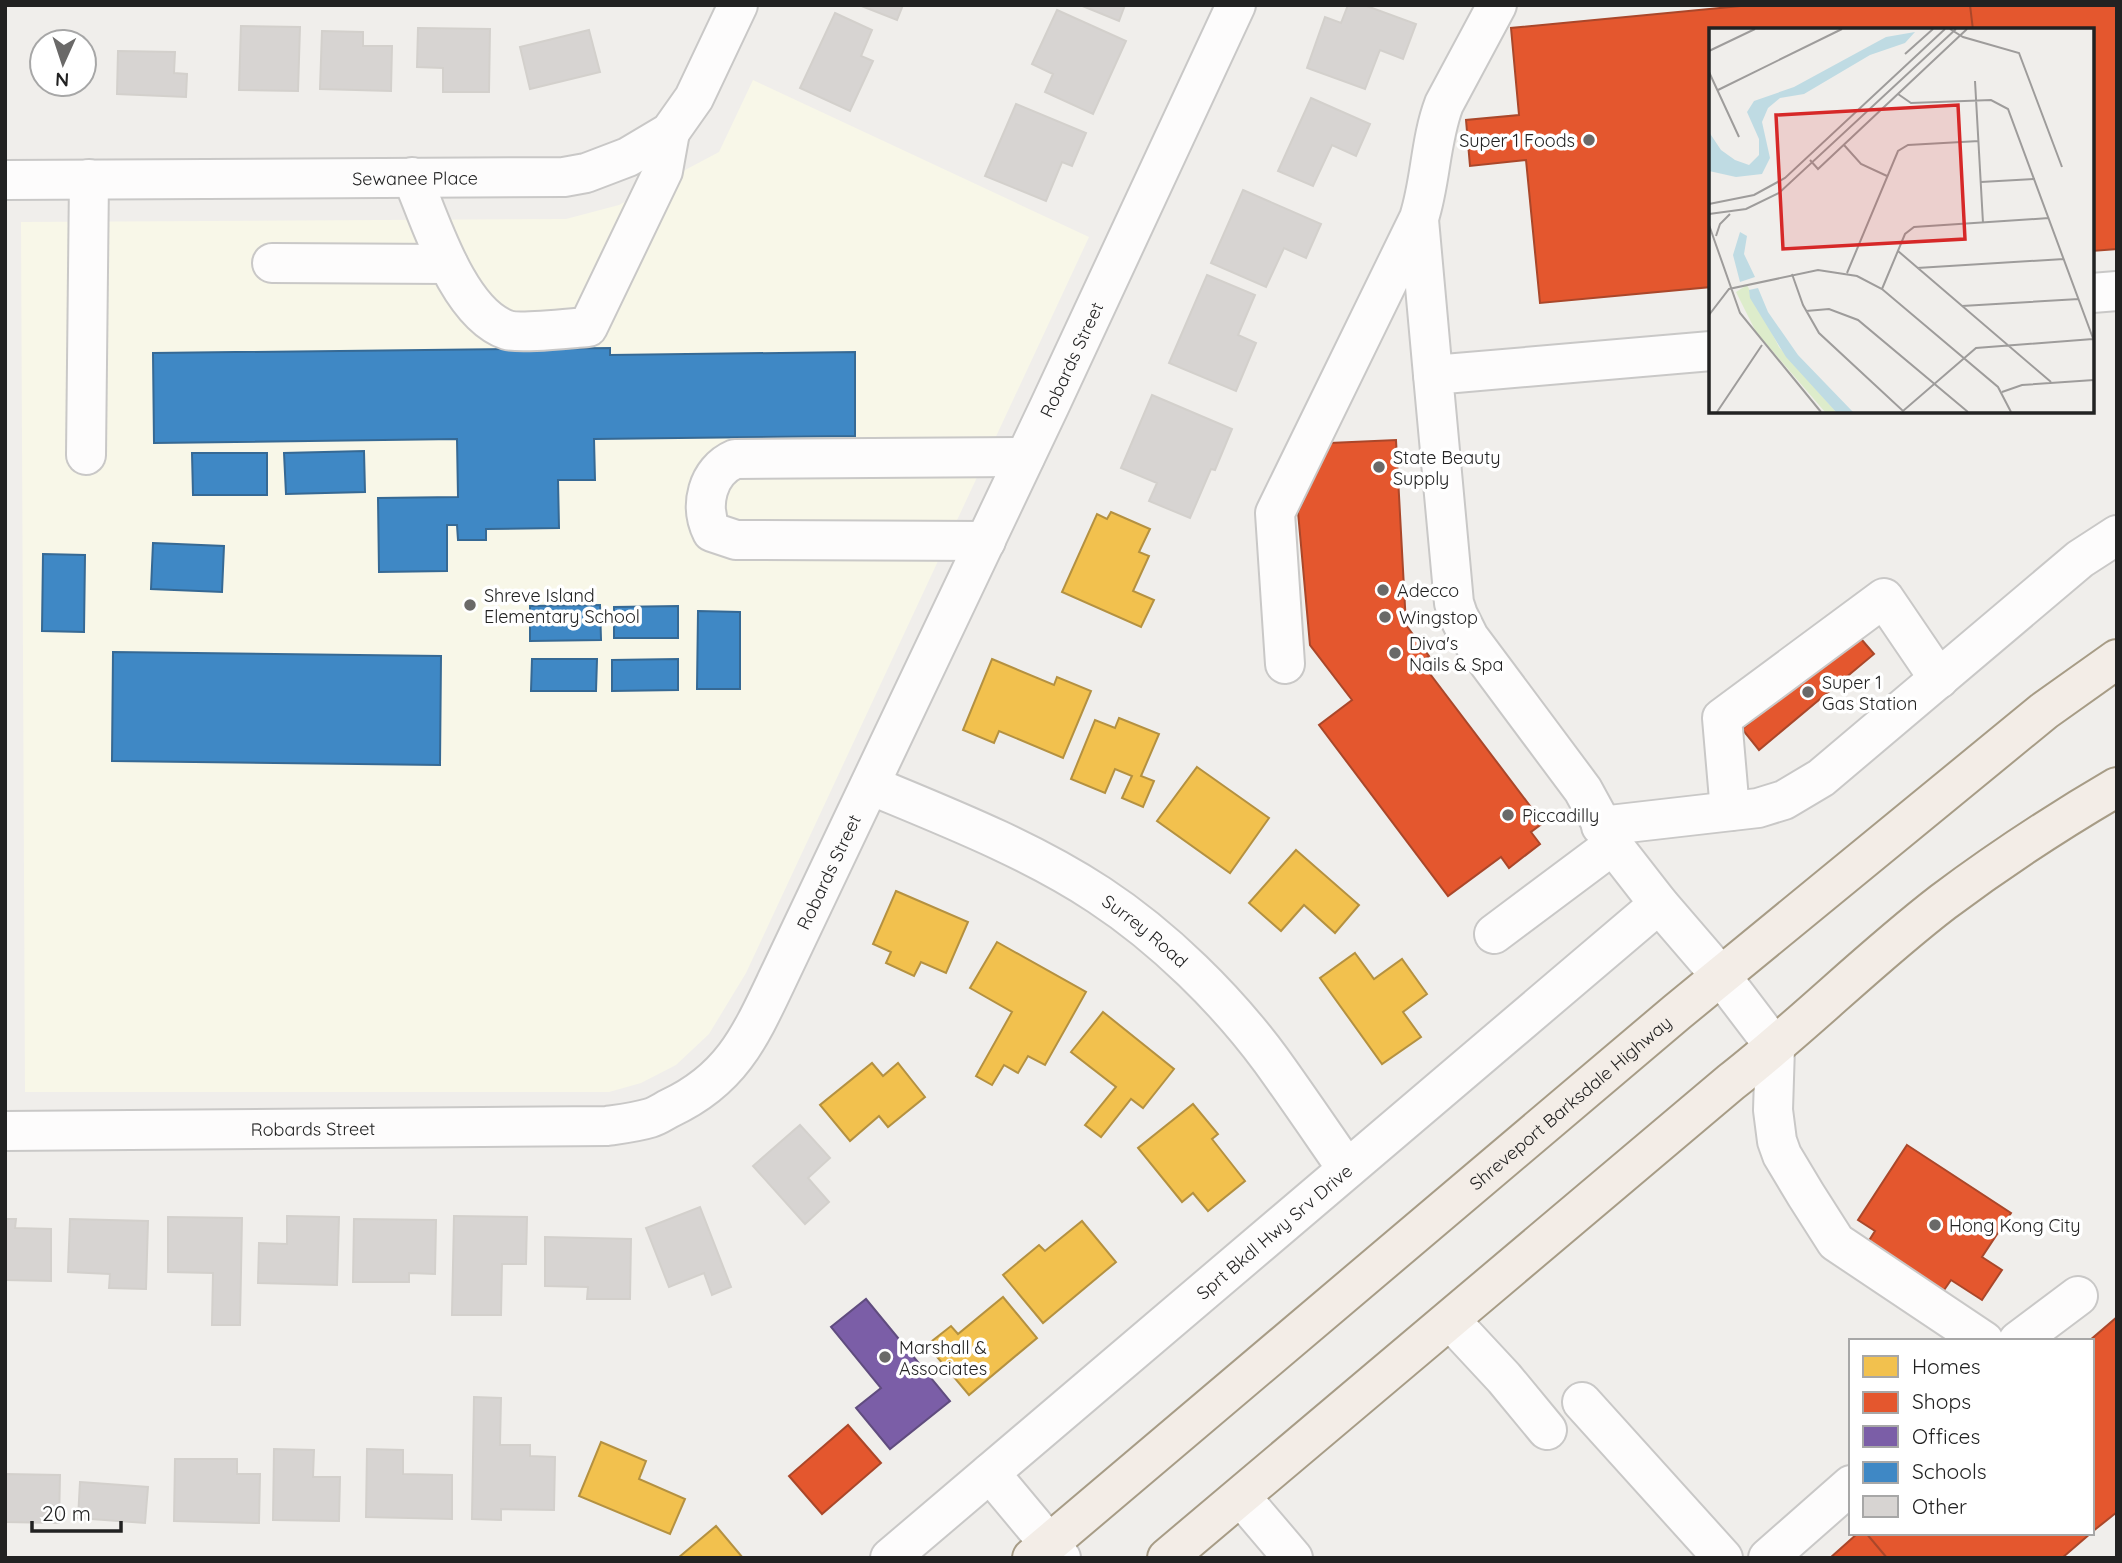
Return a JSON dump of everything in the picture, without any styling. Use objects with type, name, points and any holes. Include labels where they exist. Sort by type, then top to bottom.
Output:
[{"type":"main road","name":"Shreveport Barksdale Highway","points":[[1047,1553],[1721,976],[2044,711],[2117,659]]},
{"type":"main road","points":[[1167,1558],[1731,1082],[1776,1047],[1835,992],[1943,902],[2059,822],[2117,787]]},
{"type":"street","name":"Sewanee Place","points":[[5,180],[564,177],[586,173],[628,157],[670,132],[694,98],[738,5]]},
{"type":"street","name":"Robards Street","points":[[5,1131],[607,1126],[651,1118],[691,1098],[726,1070],[756,1025],[1236,5]]},
{"type":"street","points":[[1286,664],[1275,513],[1419,218],[1438,119],[1497,5]]},
{"type":"street","points":[[412,177],[460,288],[491,322],[510,331],[589,327],[663,171],[670,132]]},
{"type":"street","points":[[86,455],[89,179]]},
{"type":"street","points":[[1419,218],[1451,590],[1458,615],[1469,637],[1583,790],[1607,836],[1776,1047],[1773,1110],[1777,1141],[1806,1195],[1836,1241],[1981,1339]]},
{"type":"street","points":[[272,263],[448,264]]},
{"type":"street","points":[[2094,293],[2117,291]]},
{"type":"street","points":[[1433,375],[1709,351]]},
{"type":"street","points":[[986,541],[736,540],[712,532],[706,519],[706,501],[709,484],[719,469],[735,459],[1025,457]]},
{"type":"street","points":[[1494,934],[1607,836],[1730,811],[1758,808],[1804,790],[2080,558],[2117,535]]},
{"type":"street","points":[[1730,811],[1722,718],[1884,598],[1939,679]]},
{"type":"street","name":"Surrey Road","points":[[870,785],[984,832],[1038,861],[1100,895],[1160,941],[1208,987],[1270,1059],[1347,1169]]},
{"type":"street","name":"Sprt Bkdl Hwy Srv Drive","points":[[890,1558],[1659,904]]},
{"type":"street","points":[[2021,1339],[2078,1296]]},
{"type":"street","points":[[1450,1320],[1504,1378],[1546,1430]]},
{"type":"street","points":[[1582,1402],[1723,1558]]},
{"type":"street","points":[[989,1473],[1047,1553]]},
{"type":"street","points":[[1768,1558],[1849,1487]]},
{"type":"street","points":[[1241,1497],[1293,1558]]},
{"type":"shaded area","name":"Shreve Island Elementary School","points":[[753,80],[1089,237],[746,973],[709,1034],[676,1065],[641,1083],[609,1092],[25,1092],[21,222],[566,219],[619,205],[719,152]]},
{"type":"building: Homes","points":[[1111,512],[1150,529],[1139,552],[1149,556],[1133,591],[1154,600],[1141,627],[1062,592],[1097,514],[1107,519]]},
{"type":"building: Homes","points":[[992,659],[1054,685],[1057,677],[1091,691],[1063,758],[999,731],[994,743],[963,730]]},
{"type":"building: Homes","points":[[1119,718],[1159,734],[1141,776],[1154,781],[1143,807],[1122,798],[1132,776],[1115,769],[1105,793],[1071,779],[1095,720],[1115,728]]},
{"type":"building: Homes","points":[[1197,767],[1269,818],[1230,873],[1157,821]]},
{"type":"building: Homes","points":[[1296,850],[1359,905],[1335,933],[1304,905],[1281,931],[1249,903]]},
{"type":"building: Homes","points":[[896,891],[968,922],[946,973],[921,962],[914,976],[886,963],[891,952],[873,944]]},
{"type":"building: Homes","points":[[997,942],[1086,992],[1045,1065],[1028,1056],[1018,1073],[1004,1065],[992,1085],[976,1076],[1012,1012],[970,988]]},
{"type":"building: Homes","points":[[1355,953],[1374,979],[1402,959],[1427,994],[1403,1012],[1421,1037],[1382,1064],[1320,978]]},
{"type":"building: Homes","points":[[1103,1012],[1174,1069],[1143,1108],[1131,1099],[1101,1137],[1085,1125],[1116,1087],[1071,1052]]},
{"type":"building: Homes","points":[[872,1063],[883,1076],[898,1063],[925,1097],[888,1127],[879,1116],[850,1141],[820,1105]]},
{"type":"building: Homes","points":[[1193,1104],[1218,1134],[1212,1139],[1245,1181],[1208,1211],[1193,1193],[1182,1202],[1138,1148]]},
{"type":"building: Homes","points":[[1082,1221],[1116,1262],[1043,1323],[1003,1275],[1039,1245],[1045,1251]]},
{"type":"building: Homes","points":[[1003,1297],[1037,1338],[969,1395],[927,1345],[951,1326],[958,1334]]},
{"type":"building: Homes","points":[[601,1442],[646,1461],[639,1479],[685,1499],[670,1534],[579,1496]]},
{"type":"building: Homes","points":[[716,1526],[743,1558],[678,1558]]},
{"type":"building: Shops","name":"Super 1 Foods","points":[[1751,5],[1970,5],[1973,28],[1709,28],[1709,287],[1540,303],[1526,160],[1470,166],[1466,120],[1519,115],[1511,28]]},
{"type":"building: Shops","points":[[1970,5],[2117,5],[2117,249],[2094,251],[2094,28],[1973,28]]},
{"type":"building: Shops","points":[[1396,440],[1406,625],[1429,656],[1421,662],[1543,823],[1531,832],[1540,844],[1509,868],[1501,857],[1448,896],[1319,725],[1352,700],[1310,645],[1298,512],[1330,443]]},
{"type":"building: Shops","name":"Super 1 Gas Station","points":[[1856,633],[1874,654],[1759,750],[1742,729]]},
{"type":"building: Shops","name":"Hong Kong City","points":[[1907,1145],[2011,1213],[1982,1257],[2002,1270],[1982,1300],[1951,1280],[1940,1296],[1865,1247],[1875,1231],[1858,1220]]},
{"type":"building: Shops","points":[[2117,1317],[2117,1512],[2094,1530],[2094,1339],[2091,1339]]},
{"type":"building: Shops","points":[[848,1425],[881,1463],[822,1514],[789,1476]]},
{"type":"building: Shops","points":[[1856,1535],[1868,1535],[1887,1558],[1830,1558]]},
{"type":"building: Shops","points":[[1868,1535],[2089,1535],[2062,1558],[1887,1558]]},
{"type":"building: Offices","name":"Marshall & Associates","points":[[866,1299],[950,1401],[890,1449],[856,1408],[881,1388],[831,1327]]},
{"type":"building: Schools","points":[[610,348],[610,355],[855,352],[855,436],[594,439],[595,480],[558,480],[559,528],[486,529],[486,540],[458,540],[457,525],[447,525],[447,571],[379,572],[378,498],[458,497],[457,439],[154,443],[153,353]]},
{"type":"building: Schools","points":[[364,451],[365,492],[286,494],[284,453]]},
{"type":"building: Schools","points":[[192,453],[267,453],[267,495],[193,495]]},
{"type":"building: Schools","points":[[153,543],[224,546],[222,592],[151,589]]},
{"type":"building: Schools","points":[[43,554],[85,555],[84,632],[42,631]]},
{"type":"building: Schools","points":[[600,605],[601,640],[530,641],[530,606]]},
{"type":"building: Schools","points":[[678,606],[678,638],[614,638],[614,607]]},
{"type":"building: Schools","points":[[698,611],[740,612],[740,689],[697,689]]},
{"type":"building: Schools","points":[[113,652],[441,656],[440,765],[112,761]]},
{"type":"building: Schools","points":[[532,659],[597,659],[596,691],[531,691]]},
{"type":"building: Schools","points":[[678,659],[678,690],[612,691],[612,660]]},
{"type":"building: Other","points":[[859,5],[903,5],[897,20]]},
{"type":"building: Other","points":[[1080,5],[1125,5],[1119,21]]},
{"type":"building: Other","points":[[1348,5],[1364,5],[1416,24],[1403,59],[1380,50],[1365,89],[1307,68],[1325,17],[1341,23]]},
{"type":"building: Other","points":[[1057,10],[1126,41],[1093,114],[1045,92],[1053,74],[1032,64]]},
{"type":"building: Other","points":[[835,13],[872,30],[861,56],[873,61],[850,111],[800,88]]},
{"type":"building: Other","points":[[241,26],[300,27],[298,91],[239,90]]},
{"type":"building: Other","points":[[418,28],[490,29],[489,92],[443,92],[443,68],[417,67]]},
{"type":"building: Other","points":[[589,30],[600,72],[530,89],[520,47]]},
{"type":"building: Other","points":[[322,31],[363,32],[363,46],[392,46],[391,91],[320,89]]},
{"type":"building: Other","points":[[118,51],[175,52],[174,73],[187,74],[186,97],[117,94]]},
{"type":"building: Other","points":[[1311,98],[1370,124],[1356,156],[1332,145],[1313,186],[1278,171]]},
{"type":"building: Other","points":[[1016,104],[1086,133],[1072,166],[1062,162],[1046,201],[985,176]]},
{"type":"building: Other","points":[[1243,190],[1321,224],[1306,258],[1284,248],[1266,287],[1211,263]]},
{"type":"building: Other","points":[[1207,275],[1255,295],[1238,335],[1256,343],[1236,391],[1169,363]]},
{"type":"building: Other","points":[[1152,395],[1232,429],[1215,470],[1211,469],[1190,518],[1149,501],[1157,483],[1121,468]]},
{"type":"building: Other","points":[[800,1125],[830,1158],[808,1178],[829,1202],[805,1224],[753,1166]]},
{"type":"building: Other","points":[[700,1207],[731,1287],[712,1295],[704,1273],[669,1287],[646,1228]]},
{"type":"building: Other","points":[[287,1216],[339,1217],[337,1285],[258,1283],[259,1243],[287,1244]]},
{"type":"building: Other","points":[[454,1216],[527,1217],[526,1264],[502,1264],[501,1315],[452,1315]]},
{"type":"building: Other","points":[[168,1217],[242,1218],[240,1325],[212,1325],[213,1273],[168,1272]]},
{"type":"building: Other","points":[[5,1219],[16,1219],[15,1228],[51,1229],[51,1281],[5,1280]]},
{"type":"building: Other","points":[[70,1219],[148,1221],[146,1289],[109,1288],[110,1274],[68,1272]]},
{"type":"building: Other","points":[[354,1219],[436,1220],[435,1274],[409,1273],[409,1282],[353,1282]]},
{"type":"building: Other","points":[[545,1237],[631,1239],[630,1299],[587,1299],[588,1287],[545,1286]]},
{"type":"building: Other","points":[[474,1397],[501,1398],[500,1445],[530,1445],[530,1456],[555,1457],[554,1510],[501,1509],[501,1520],[472,1519]]},
{"type":"building: Other","points":[[274,1449],[314,1450],[313,1477],[340,1477],[339,1521],[273,1520]]},
{"type":"building: Other","points":[[367,1449],[403,1450],[403,1474],[452,1475],[452,1519],[366,1517]]},
{"type":"building: Other","points":[[175,1459],[237,1459],[237,1474],[260,1474],[259,1523],[174,1521]]},
{"type":"building: Other","points":[[5,1474],[60,1475],[59,1523],[5,1522]]},
{"type":"building: Other","points":[[80,1482],[148,1487],[145,1523],[78,1518]]},
{"type":"place","name":"Super 1 Foods","points":[[1589,140]]},
{"type":"place","name":"State Beauty Supply","points":[[1379,467]]},
{"type":"place","name":"Adecco","points":[[1383,590]]},
{"type":"place","name":"Shreve Island Elementary School","points":[[470,605]]},
{"type":"place","name":"Wingstop","points":[[1385,617]]},
{"type":"place","name":"Diva's Nails & Spa","points":[[1395,653]]},
{"type":"place","name":"Super 1 Gas Station","points":[[1808,692]]},
{"type":"place","name":"Piccadilly","points":[[1508,815]]},
{"type":"place","name":"Hong Kong City","points":[[1935,1225]]},
{"type":"place","name":"Marshall & Associates","points":[[885,1357]]}]
